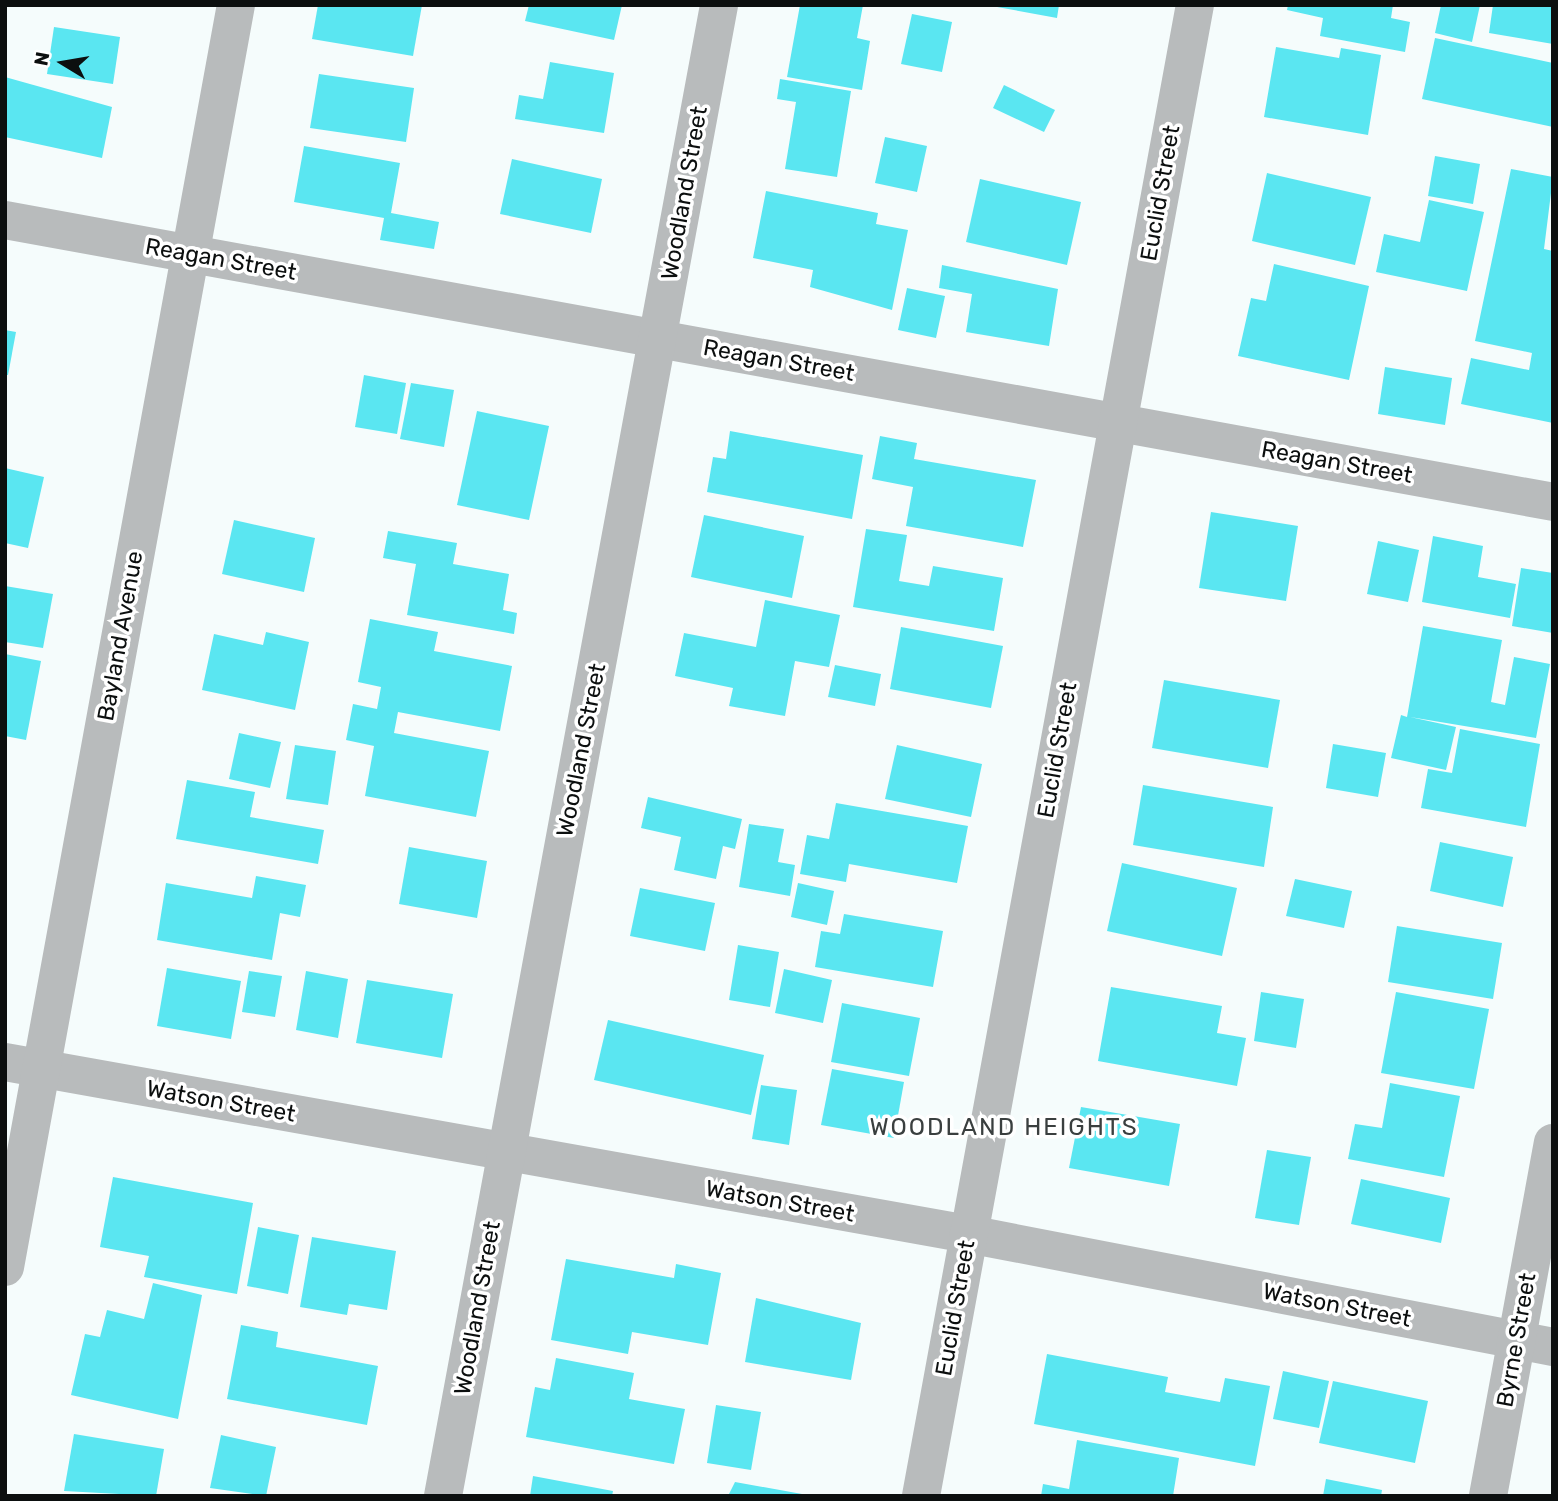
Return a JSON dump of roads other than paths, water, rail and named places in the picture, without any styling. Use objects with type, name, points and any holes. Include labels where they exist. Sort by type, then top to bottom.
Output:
[{"type":"street","name":"Bayland Avenue","points":[[5,1267],[23,1065],[190,253],[236,5]]},
{"type":"street","name":"Woodland Street","points":[[443,1496],[719,5]]},
{"type":"street","name":"Euclid Street","points":[[920,1496],[1195,5]]},
{"type":"street","name":"Reagan Street","points":[[5,220],[1553,502]]},
{"type":"street","name":"Watson Street","points":[[23,1065],[968,1234],[1553,1347]]},
{"type":"street","name":"Byrne Street","points":[[1488,1496],[1553,1143]]},
{"type":"district","name":"WOODLAND HEIGHTS","points":[[1004,1128]]}]
